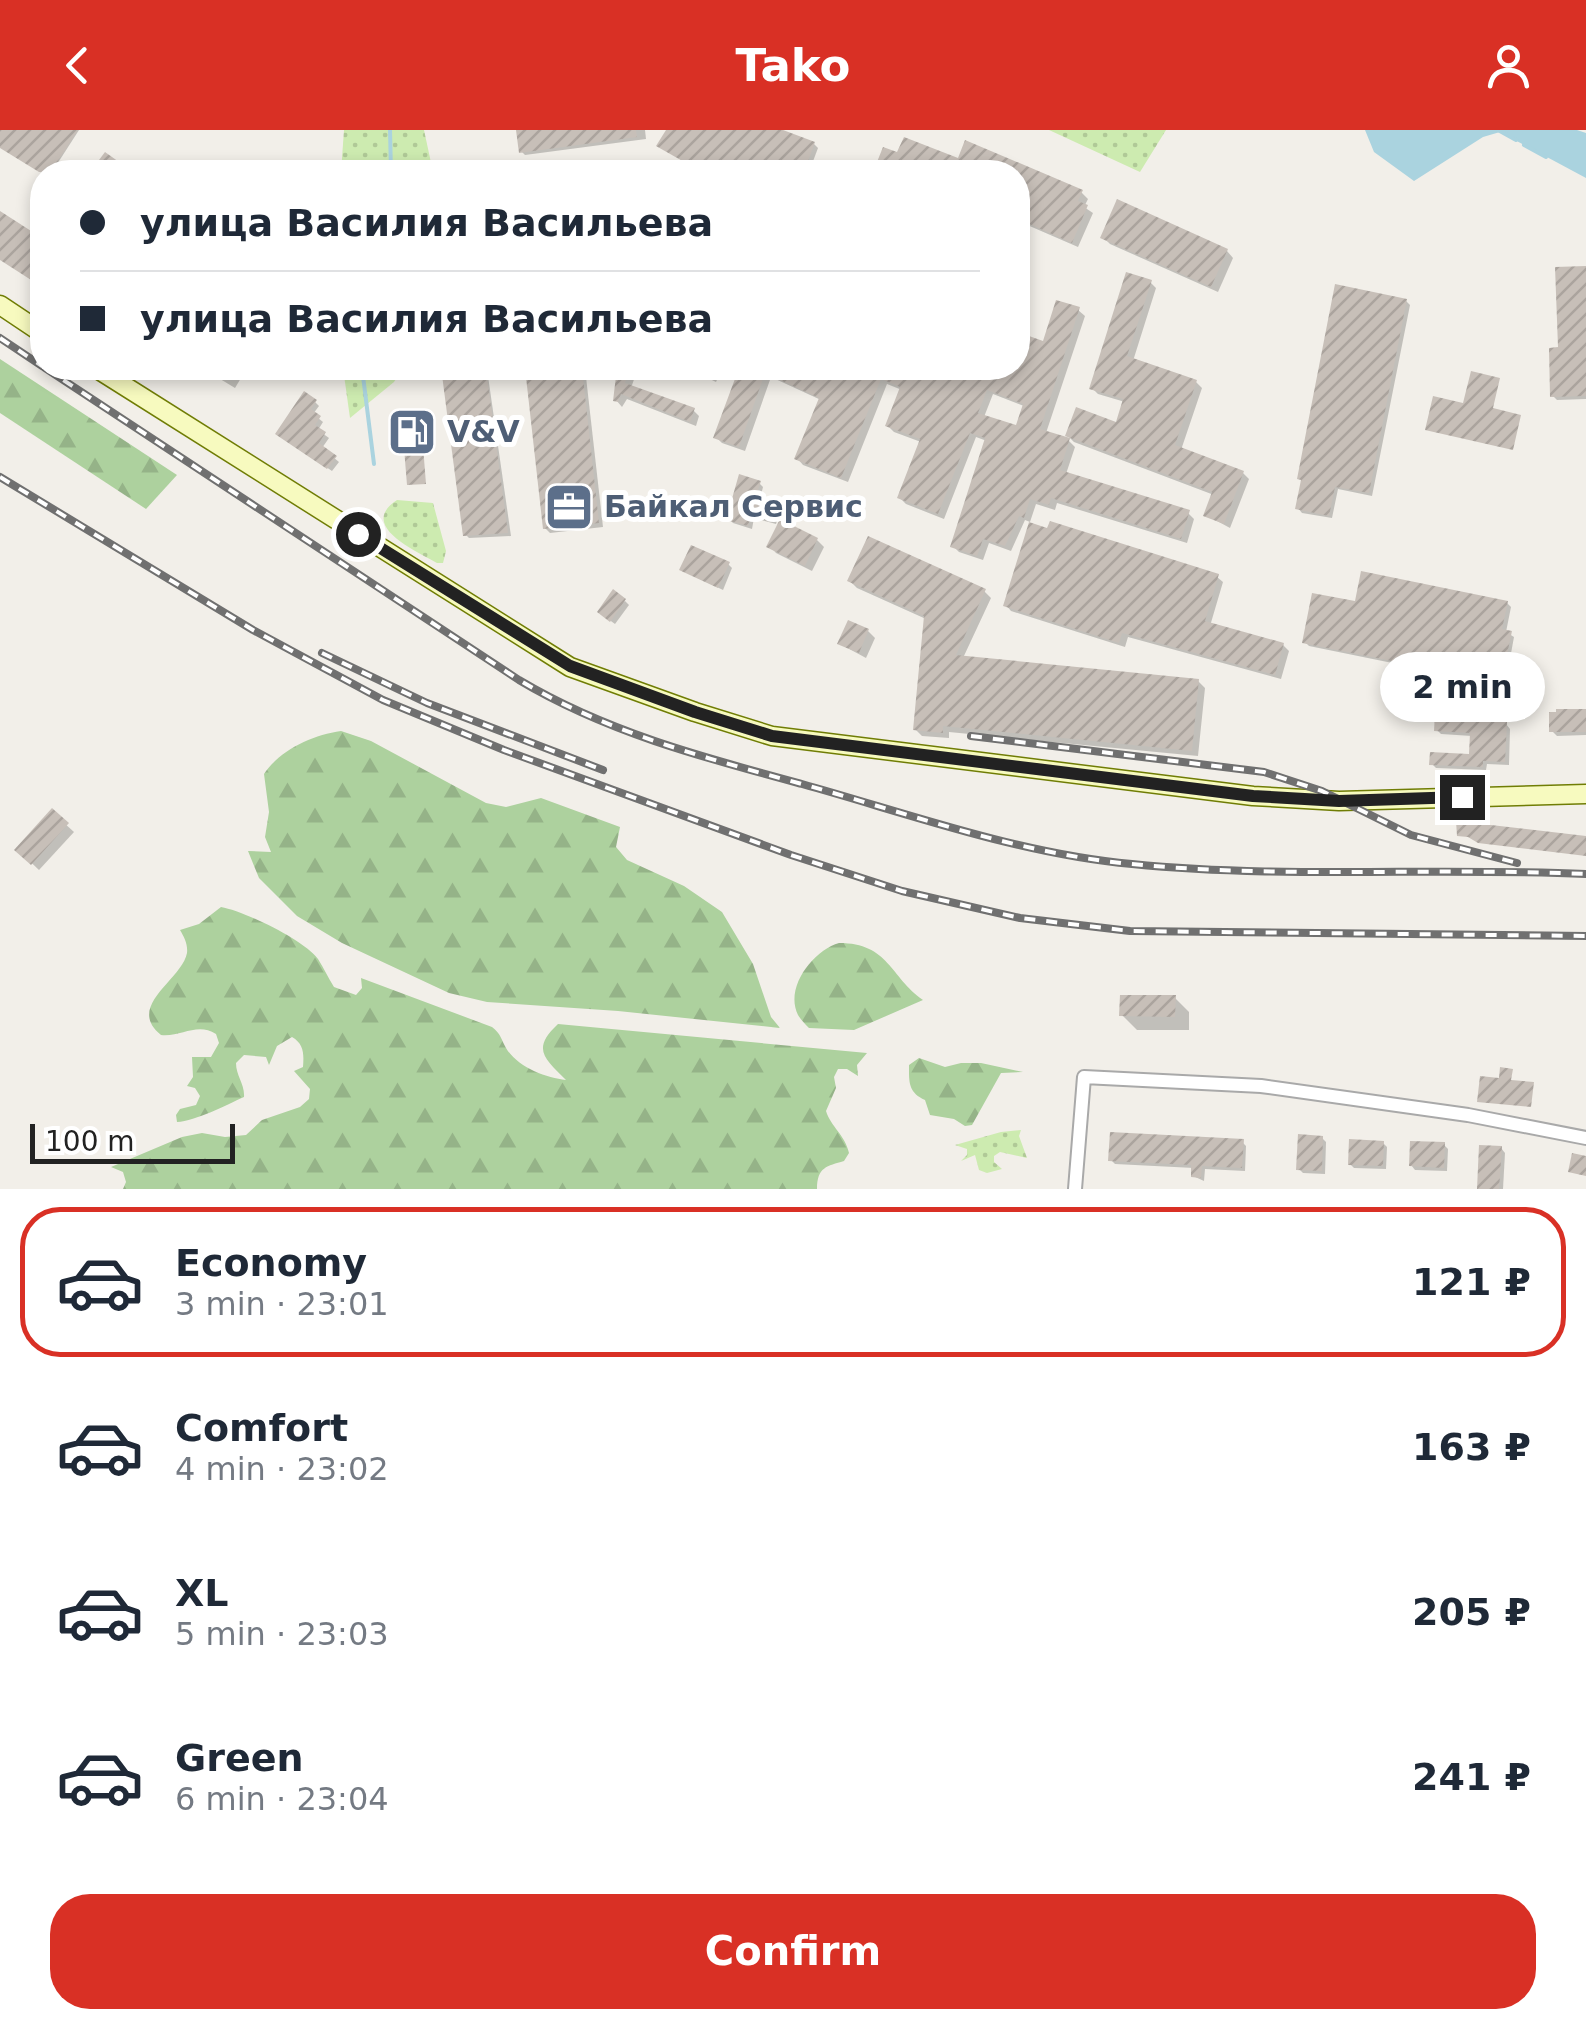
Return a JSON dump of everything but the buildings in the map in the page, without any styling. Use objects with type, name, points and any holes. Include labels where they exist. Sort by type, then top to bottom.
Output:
[{"type":"main road","points":[[0,305],[30,325]]},
{"type":"main road","points":[[115,380],[570,666],[772,736],[1253,796],[1339,801],[1586,794]]},
{"type":"street","points":[[1076,1189],[1084,1077],[1261,1086],[1468,1115],[1586,1138]]},
{"type":"green space","points":[[344,130],[424,130],[430,160],[342,160]]},
{"type":"green space","points":[[1049,130],[1166,130],[1140,172]]},
{"type":"green space","points":[[0,359],[177,475],[146,509],[0,413]]},
{"type":"green space","points":[[345,380],[395,380],[394,382],[350,418]]},
{"type":"green space","points":[[397,500],[433,503],[446,551],[443,563],[405,545],[387,528],[386,510]]},
{"type":"green space","points":[[341,731],[371,741],[486,803],[506,807],[541,798],[620,827],[616,847],[627,860],[684,886],[722,912],[753,964],[771,1017],[780,1028],[487,1002],[449,993],[342,943],[297,916],[259,878],[248,851],[271,852],[265,837],[269,812],[264,774],[298,745]]},
{"type":"green space","points":[[221,907],[258,920],[300,943],[318,959],[334,987],[356,995],[362,988],[361,978],[492,1027],[517,1061],[558,1079],[566,1080],[547,1060],[543,1048],[558,1024],[867,1053],[857,1065],[858,1076],[838,1069],[834,1077],[836,1088],[826,1111],[849,1153],[844,1161],[821,1172],[817,1189],[123,1189],[123,1172],[111,1167],[182,1137],[202,1133],[246,1135],[262,1120],[300,1107],[309,1099],[310,1089],[294,1071],[303,1067],[303,1058],[301,1046],[292,1037],[277,1046],[269,1065],[266,1057],[244,1055],[236,1063],[244,1097],[202,1116],[177,1122],[180,1109],[196,1105],[200,1096],[195,1088],[187,1086],[193,1077],[192,1057],[211,1057],[219,1043],[216,1034],[202,1029],[161,1035],[149,1014],[152,1003],[187,953],[180,930],[199,924]]},
{"type":"green space","points":[[839,943],[879,955],[923,1000],[854,1030],[809,1028],[795,1004],[798,982],[811,961]]},
{"type":"green space","points":[[919,1058],[945,1067],[981,1063],[1023,1072],[1001,1073],[972,1125],[965,1126],[954,1119],[930,1115],[925,1100],[912,1090],[909,1065]]},
{"type":"green space","points":[[1021,1130],[1019,1136],[1027,1158],[1000,1152],[994,1156],[994,1162],[1002,1169],[987,1173],[979,1170],[975,1155],[961,1161],[967,1149],[955,1145],[1001,1132]]},
{"type":"water","points":[[1365,130],[1577,130],[1586,133],[1586,178],[1500,132],[1483,137],[1414,181],[1374,152]]},
{"type":"waterway","points":[[390,130],[391,160]]},
{"type":"waterway","points":[[1498,130],[1516,140]]},
{"type":"waterway","points":[[1524,145],[1546,157]]},
{"type":"waterway","points":[[364,380],[374,464]]},
{"type":"railway","points":[[0,338],[30,358]]},
{"type":"railway","points":[[63,380],[519,680],[586,715],[657,742],[966,832],[1090,859],[1245,871],[1586,874]]},
{"type":"railway","points":[[0,477],[253,630],[383,700],[504,750],[791,855],[902,891],[1020,918],[1130,931],[1586,936]]},
{"type":"railway","points":[[322,653],[427,703],[603,770]]},
{"type":"railway","points":[[971,736],[1264,772],[1322,791],[1411,835],[1517,863]]},
{"type":"place","name":"V&V","points":[[412,432]]},
{"type":"place","name":"Байкал Сервис","points":[[569,507]]},
{"type":"route","points":[[358,534],[570,666],[772,736],[1253,796],[1339,801],[1462,797]]}]
